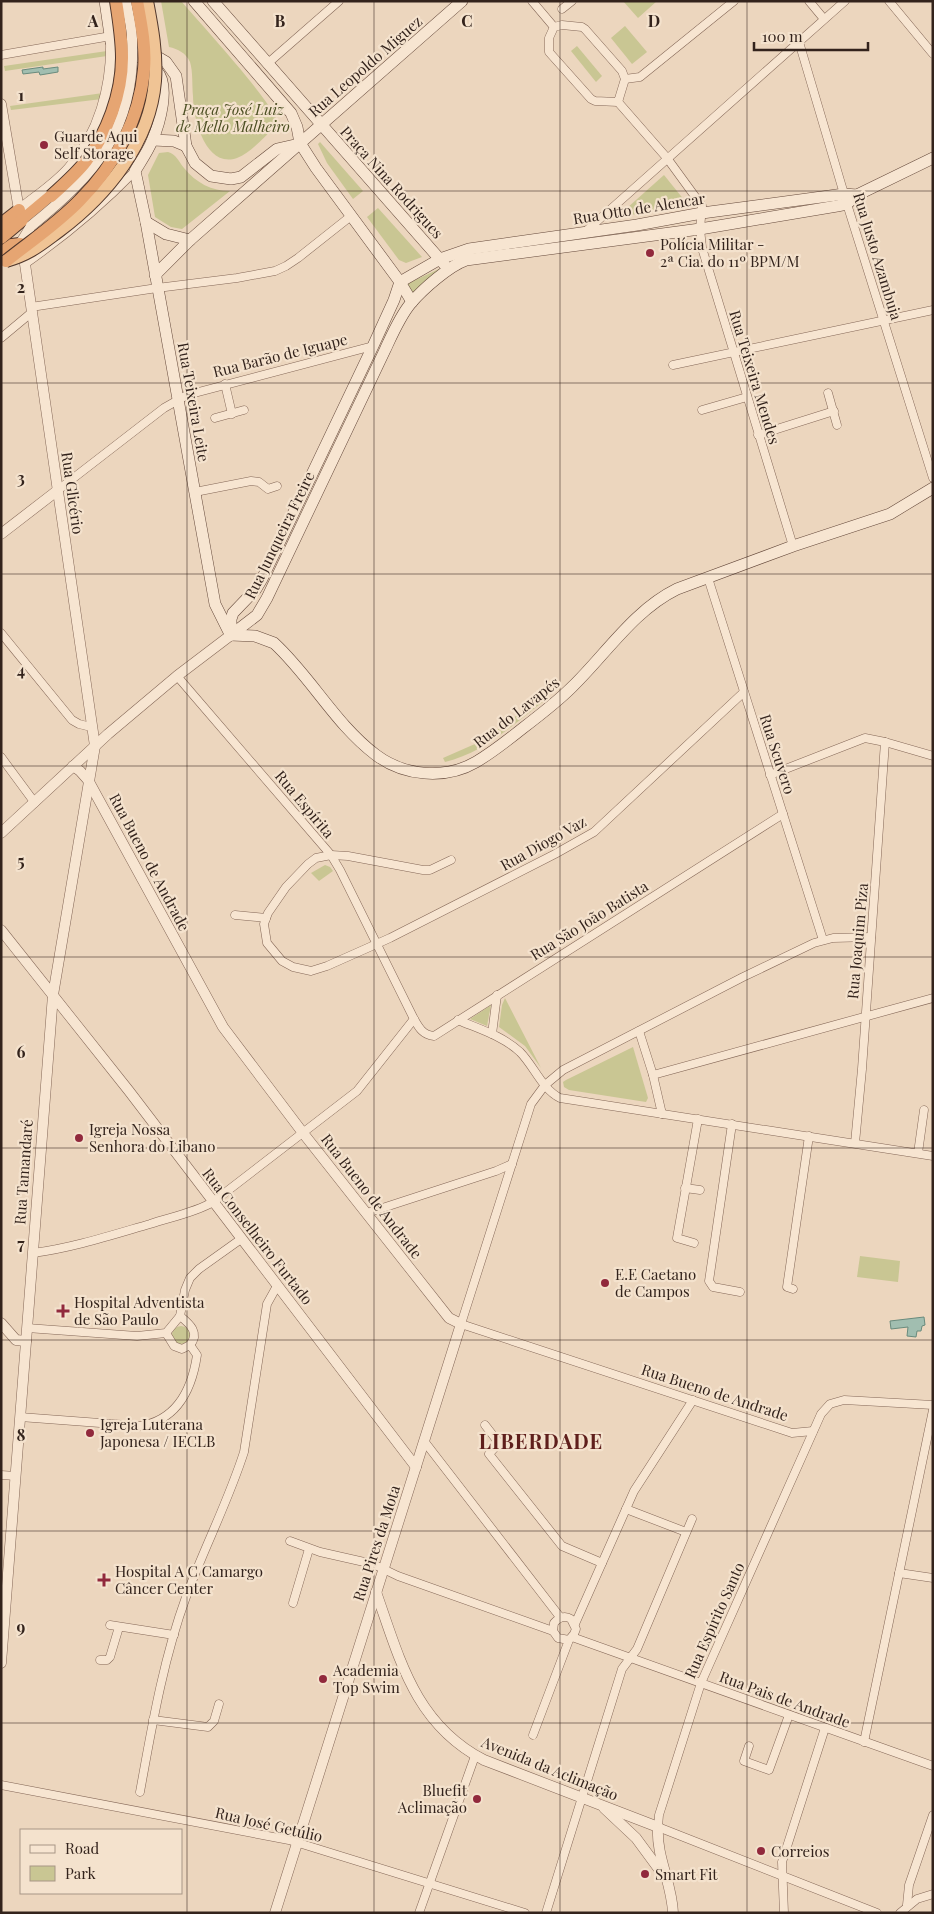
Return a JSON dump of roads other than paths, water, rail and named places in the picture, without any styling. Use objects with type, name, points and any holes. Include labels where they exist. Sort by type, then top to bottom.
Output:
[{"type":"highway","points":[[1,238],[69,180],[85,162],[101,137],[113,108],[120,83],[122,60],[121,35],[116,1]]},
{"type":"highway","points":[[3,260],[79,202],[101,178],[131,126],[141,93],[144,69],[144,47],[137,1]]},
{"type":"highway","points":[[1,224],[19,210]]},
{"type":"highway","points":[[3,260],[18,244]]},
{"type":"main road","points":[[105,1],[108,39]]},
{"type":"main road","points":[[3,260],[27,255],[78,217],[117,176],[132,150],[149,110],[155,80],[153,37],[147,1]]},
{"type":"main road","points":[[194,1],[291,114],[297,127],[300,143],[316,168],[400,282],[412,302]]},
{"type":"main road","name":"Praça Nina Rodrigues","points":[[213,1],[448,269]]},
{"type":"main road","name":"Rua Leopoldo Miguez","points":[[155,274],[190,240],[462,1]]},
{"type":"main road","points":[[108,39],[150,64],[160,76],[164,90],[153,140],[135,171]]},
{"type":"main road","points":[[108,39],[151,53],[163,60],[172,69],[178,84],[186,146],[195,163],[211,176],[231,180],[240,177],[277,149],[300,143]]},
{"type":"main road","points":[[153,140],[174,142],[186,146]]},
{"type":"main road","points":[[845,199],[933,158]]},
{"type":"main road","name":"Rua Teixeira Leite","points":[[135,171],[146,222],[215,604],[231,635]]},
{"type":"main road","points":[[240,177],[249,188]]},
{"type":"main road","name":"Rua Otto de Alencar","points":[[440,259],[469,249],[702,213],[845,199]]},
{"type":"main road","name":"Rua Otto de Alencar","points":[[448,269],[466,260],[700,229],[845,199]]},
{"type":"main road","points":[[146,222],[166,234],[190,240]]},
{"type":"main road","points":[[400,282],[440,259]]},
{"type":"main road","name":"Rua Junqueira Freire","points":[[231,635],[257,615],[276,579],[387,345],[412,302],[448,269]]},
{"type":"main road","name":"Rua Junqueira Freire","points":[[231,635],[233,613],[256,589],[373,346],[400,282]]},
{"type":"main road","name":"Rua do Lavapés","points":[[231,635],[255,636],[274,643],[355,737],[376,756],[408,772],[446,772],[475,762],[544,712],[571,688],[651,605],[677,589],[794,546],[890,514],[933,488]]},
{"type":"main road","points":[[299,502],[311,506]]},
{"type":"street","points":[[18,244],[31,226],[73,191],[97,164],[122,118],[129,95],[132,69],[132,38],[126,1]]},
{"type":"street","points":[[267,64],[339,1]]},
{"type":"street","points":[[532,1],[554,27]]},
{"type":"street","points":[[562,9],[572,1]]},
{"type":"street","points":[[625,79],[640,77],[734,1]]},
{"type":"street","points":[[809,1],[824,19]]},
{"type":"street","points":[[585,232],[845,1]]},
{"type":"street","points":[[889,1],[933,54]]},
{"type":"street","points":[[554,27],[571,25],[585,29],[622,72],[625,79],[618,102]]},
{"type":"street","points":[[554,27],[549,38],[548,47],[553,58],[591,99],[595,101],[618,102],[667,158],[701,203],[702,213]]},
{"type":"street","points":[[1,55],[108,39],[111,58],[108,85],[91,136],[81,153],[66,171],[19,210],[1,218]]},
{"type":"street","name":"Rua Justo Azambuja","points":[[799,42],[845,199],[933,478]]},
{"type":"street","points":[[1,104],[19,210]]},
{"type":"street","points":[[25,264],[75,228],[135,171]]},
{"type":"street","name":"Rua Teixeira Mendes","points":[[702,213],[700,229],[702,248],[758,435],[794,546]]},
{"type":"street","points":[[1,338],[31,310],[157,288],[237,278],[274,271],[298,258],[352,216]]},
{"type":"street","name":"Rua Glicério","points":[[18,244],[25,264],[94,746]]},
{"type":"street","points":[[672,365],[933,310]]},
{"type":"street","name":"Rua Barão de Iguape","points":[[1,534],[178,399],[225,384],[373,346]]},
{"type":"street","points":[[225,384],[232,414]]},
{"type":"street","points":[[828,393],[838,425]]},
{"type":"street","points":[[702,410],[747,397]]},
{"type":"street","points":[[215,418],[244,410]]},
{"type":"street","points":[[758,435],[834,410]]},
{"type":"street","points":[[195,492],[251,481],[259,482],[270,489],[277,486]]},
{"type":"street","name":"Rua Scuvero","points":[[708,578],[823,940]]},
{"type":"street","points":[[1,633],[72,720],[99,734],[108,734]]},
{"type":"street","points":[[1,834],[94,746],[177,676],[231,635]]},
{"type":"street","name":"Rua Espírita","points":[[177,676],[331,855],[348,856],[423,870],[430,870],[451,860]]},
{"type":"street","name":"Rua Diogo Vaz","points":[[377,944],[594,832],[744,692]]},
{"type":"street","points":[[770,776],[865,738],[933,756]]},
{"type":"street","name":"Rua Joaquim Piza","points":[[855,1143],[885,742]]},
{"type":"street","name":"Rua Tamandaré","points":[[1,1663],[53,994],[94,746]]},
{"type":"street","points":[[1,757],[34,803]]},
{"type":"street","name":"Rua Bueno de Andrade","points":[[73,766],[88,780],[223,1027],[303,1133],[450,1318],[461,1324],[792,1433],[813,1431]]},
{"type":"street","name":"Rua São João Batista","points":[[414,1019],[421,1030],[429,1036],[434,1036],[783,814]]},
{"type":"street","points":[[33,1253],[61,1248],[132,1229],[198,1210],[213,1202],[360,1088],[414,1019],[377,944],[340,870],[331,855],[316,858],[308,864],[286,887],[273,904],[266,918],[265,933],[268,943],[274,952],[282,961],[293,967],[311,971],[377,944]]},
{"type":"street","points":[[235,914],[266,918]]},
{"type":"street","name":"Rua Conselheiro Furtado","points":[[1,930],[129,1091],[416,1467]]},
{"type":"street","points":[[823,940],[871,936]]},
{"type":"street","name":"Rua Pires da Mota","points":[[275,1913],[531,1104],[545,1085],[563,1070],[743,977],[823,940]]},
{"type":"street","points":[[492,1034],[497,995]]},
{"type":"street","points":[[653,1075],[933,998]]},
{"type":"street","points":[[458,1020],[508,1042],[520,1052],[551,1092],[560,1098],[933,1156]]},
{"type":"street","points":[[639,1031],[653,1075],[662,1114]]},
{"type":"street","points":[[918,1153],[924,1110]]},
{"type":"street","points":[[694,1243],[676,1239],[698,1119]]},
{"type":"street","points":[[732,1124],[709,1281],[713,1287],[740,1292]]},
{"type":"street","points":[[793,1289],[788,1287],[809,1136]]},
{"type":"street","points":[[367,1213],[496,1171],[512,1164]]},
{"type":"street","points":[[496,1171],[506,1182]]},
{"type":"street","points":[[685,1188],[700,1190]]},
{"type":"street","points":[[27,1328],[137,1336],[166,1333],[180,1316],[185,1290],[190,1278],[199,1269],[241,1239]]},
{"type":"street","points":[[140,1792],[156,1701],[174,1635],[186,1596],[237,1474],[244,1452],[267,1304],[277,1286]]},
{"type":"street","points":[[180,1316],[194,1331],[194,1339],[190,1346]]},
{"type":"street","points":[[1,1323],[16,1340],[26,1341]]},
{"type":"street","points":[[166,1333],[170,1343],[178,1348],[190,1346]]},
{"type":"street","points":[[20,1418],[140,1426],[150,1424],[171,1412],[190,1387],[195,1372],[197,1355],[190,1346]]},
{"type":"street","points":[[533,1735],[575,1631],[575,1624],[634,1492],[693,1400]]},
{"type":"street","name":"Rua Espírito Santo","points":[[658,1827],[660,1806],[701,1683],[824,1409],[837,1401],[933,1405]]},
{"type":"street","points":[[864,1742],[933,1410]]},
{"type":"street","points":[[485,1425],[499,1443],[489,1454],[562,1546],[602,1564]]},
{"type":"street","points":[[424,1441],[560,1618]]},
{"type":"street","points":[[1,1475],[16,1476]]},
{"type":"street","points":[[626,1509],[686,1532]]},
{"type":"street","points":[[546,1913],[622,1669],[636,1650],[692,1518]]},
{"type":"street","points":[[290,1541],[384,1568],[398,1576],[553,1631],[558,1638],[571,1638]]},
{"type":"street","points":[[293,1603],[309,1548]]},
{"type":"street","points":[[899,1573],[933,1578]]},
{"type":"street","name":"Avenida da Aclimação","points":[[376,1592],[417,1698],[430,1717],[447,1735],[475,1756],[658,1827]]},
{"type":"street","points":[[553,1631],[554,1623],[560,1618],[569,1618],[575,1624]]},
{"type":"street","points":[[365,1626],[378,1621],[388,1625]]},
{"type":"street","points":[[110,1625],[174,1635]]},
{"type":"street","points":[[100,1660],[108,1660],[110,1657],[119,1627]]},
{"type":"street","name":"Rua Pais de Andrade","points":[[571,1638],[933,1766]]},
{"type":"street","points":[[153,1720],[208,1727],[214,1722],[219,1704]]},
{"type":"street","points":[[749,1746],[744,1762],[769,1770],[789,1715]]},
{"type":"street","points":[[784,1913],[783,1858],[825,1728]]},
{"type":"street","points":[[419,1913],[475,1756]]},
{"type":"street","name":"Rua José Getúlio","points":[[1,1785],[297,1842],[525,1913]]},
{"type":"street","points":[[600,1804],[639,1842],[657,1866],[670,1888]]},
{"type":"street","points":[[907,1905],[908,1885],[933,1815]]},
{"type":"street","points":[[673,1913],[670,1888],[659,1848],[658,1827],[876,1913]]},
{"type":"street","points":[[900,1913],[907,1905],[921,1897],[933,1894]]},
{"type":"place","name":"Guarde Aqui Self Storage","points":[[44,145]]},
{"type":"place","name":"Polícia Militar - 2ª Cia. do 11º BPM/M","points":[[650,253]]},
{"type":"place","name":"Igreja Nossa Senhora do Libano","points":[[79,1138]]},
{"type":"place","name":"E.E Caetano de Campos","points":[[605,1283]]},
{"type":"place","name":"Hospital Adventista de São Paulo","points":[[63,1311]]},
{"type":"place","name":"Igreja Luterana Japonesa / IECLB","points":[[90,1433]]},
{"type":"place","name":"Hospital A C Camargo Câncer Center","points":[[104,1580]]},
{"type":"place","name":"Academia Top Swim","points":[[323,1679]]},
{"type":"place","name":"Bluefit Aclimação","points":[[477,1799]]},
{"type":"place","name":"Correios","points":[[761,1851]]},
{"type":"place","name":"Smart Fit","points":[[645,1874]]},
{"type":"district","name":"LIBERDADE","points":[[541,1440]]},
{"type":"park label","name":"Praça José Luiz de Mello Malheiro","points":[[233,118]]}]
